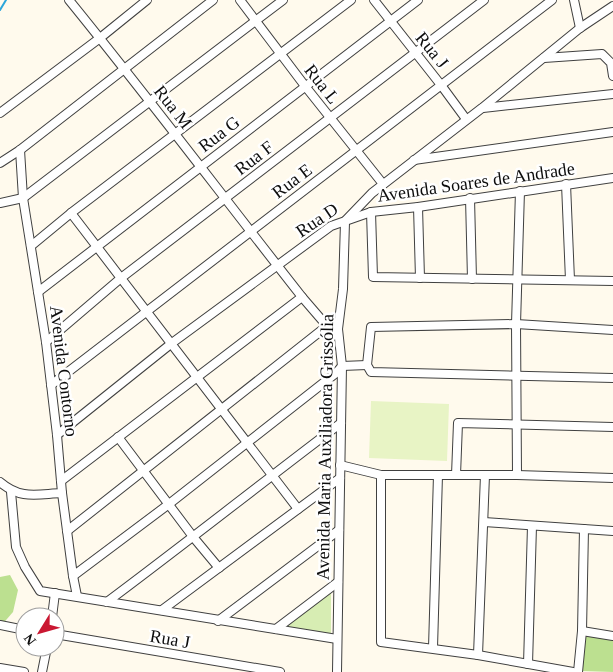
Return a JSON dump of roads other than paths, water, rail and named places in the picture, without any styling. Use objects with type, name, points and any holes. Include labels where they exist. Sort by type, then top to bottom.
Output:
[{"type":"street","name":"Rua M","points":[[69,0],[125,68],[149,102],[302,297],[327,326]]},
{"type":"street","points":[[0,113],[147,0]]},
{"type":"street","points":[[0,163],[20,150],[213,0]]},
{"type":"street","name":"Rua L","points":[[240,0],[280,55],[383,184]]},
{"type":"street","points":[[0,203],[23,198],[284,0]]},
{"type":"street","points":[[32,246],[71,213],[351,0]]},
{"type":"street","name":"Rua J","points":[[374,0],[466,119]]},
{"type":"street","name":"Rua G","points":[[38,292],[418,0]]},
{"type":"street","name":"Rua F","points":[[46,342],[121,278],[484,0]]},
{"type":"street","name":"Rua E","points":[[51,385],[552,0]]},
{"type":"street","points":[[574,0],[580,28]]},
{"type":"street","name":"Rua D","points":[[57,435],[233,297],[331,226],[345,222],[383,184],[482,108],[580,28],[613,6]]},
{"type":"street","points":[[544,58],[602,54],[611,62],[613,76]]},
{"type":"street","points":[[482,108],[613,94]]},
{"type":"street","points":[[413,160],[613,132]]},
{"type":"street","name":"Avenida Contorno","points":[[20,150],[23,198],[46,342],[72,576],[77,596]]},
{"type":"street","name":"Avenida Soares de Andrade","points":[[345,222],[371,212],[418,207],[613,178]]},
{"type":"street","points":[[566,184],[570,280]]},
{"type":"street","points":[[517,475],[516,324],[520,191]]},
{"type":"street","points":[[470,198],[472,279]]},
{"type":"street","points":[[418,207],[420,278]]},
{"type":"street","points":[[371,212],[373,277],[613,280]]},
{"type":"street","points":[[71,213],[198,376],[298,509]]},
{"type":"street","name":"Avenida Maria Auxiliadora Grissólia","points":[[337,672],[342,366],[338,328],[343,289],[345,222]]},
{"type":"street","points":[[61,481],[302,297]]},
{"type":"street","points":[[369,369],[371,327],[516,324],[613,330]]},
{"type":"street","points":[[67,530],[327,326],[338,328]]},
{"type":"street","points":[[72,576],[169,504],[336,373],[342,366],[516,376],[613,378]]},
{"type":"street","points":[[107,602],[194,538],[272,475],[341,423]]},
{"type":"street","points":[[456,475],[458,423],[613,427]]},
{"type":"street","points":[[118,437],[219,568]]},
{"type":"street","points":[[340,465],[382,475],[517,475],[613,478]]},
{"type":"street","points":[[382,475],[381,642],[478,655],[573,672]]},
{"type":"street","points":[[433,648],[438,475]]},
{"type":"street","points":[[478,655],[485,475]]},
{"type":"street","points":[[162,610],[340,478]]},
{"type":"street","points":[[0,482],[11,492],[24,495],[62,493]]},
{"type":"street","points":[[11,492],[16,548],[40,591],[337,639]]},
{"type":"street","points":[[484,522],[613,532]]},
{"type":"street","points":[[528,664],[532,526]]},
{"type":"street","points":[[578,672],[582,630],[584,529]]},
{"type":"street","points":[[218,620],[339,530]]},
{"type":"street","points":[[276,629],[338,582]]},
{"type":"street","points":[[53,607],[55,593]]},
{"type":"street","points":[[0,625],[15,628]]},
{"type":"street","points":[[582,630],[613,636]]},
{"type":"street","name":"Rua J","points":[[65,636],[243,669],[280,672]]},
{"type":"street","points":[[42,672],[45,657]]},
{"type":"street","points":[[0,668],[24,672]]},
{"type":"waterway","points":[[0,10],[6,0]]}]
